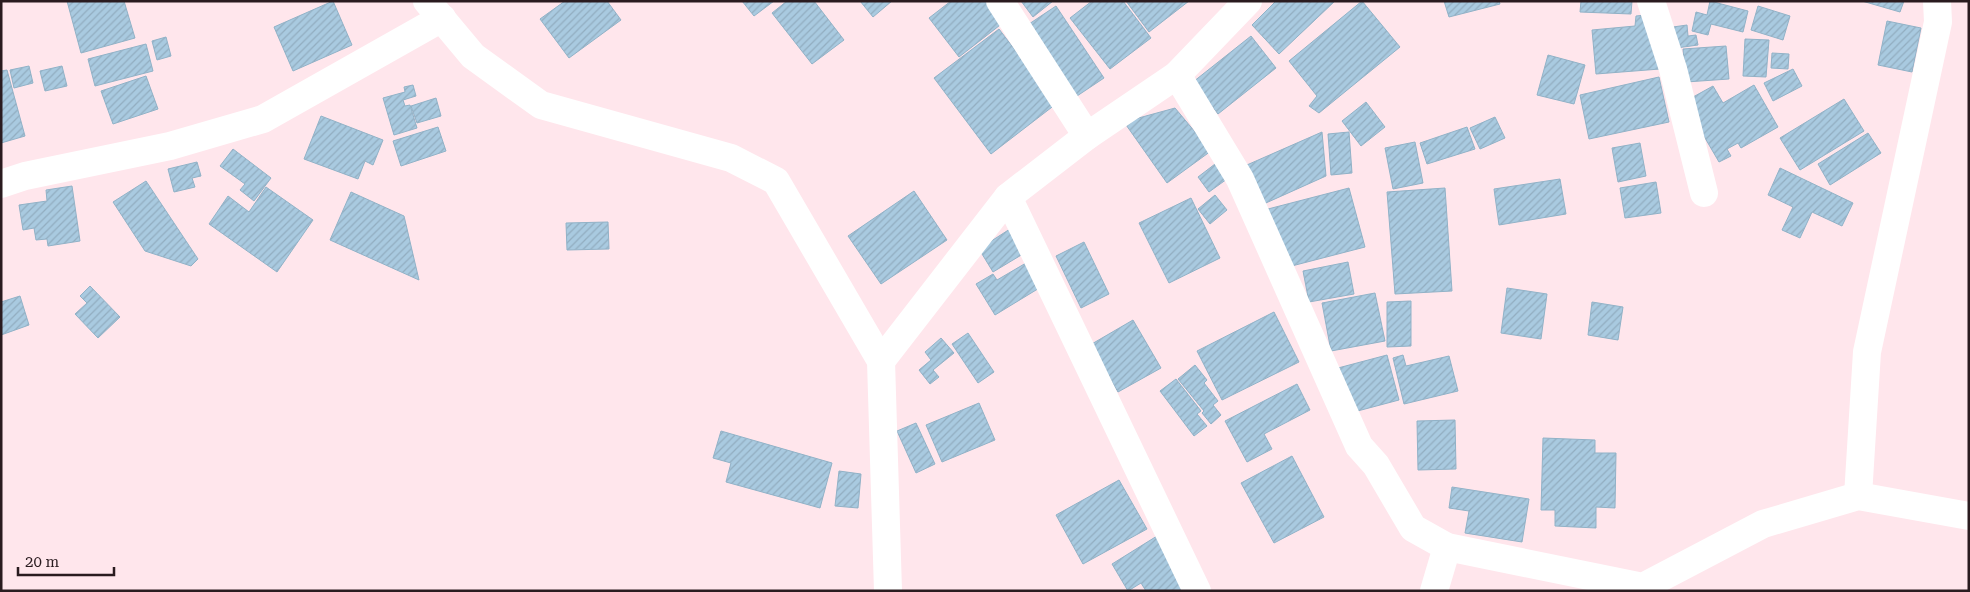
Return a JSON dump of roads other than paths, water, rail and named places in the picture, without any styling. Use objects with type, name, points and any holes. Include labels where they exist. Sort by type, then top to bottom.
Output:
[{"type":"street","points":[[1000,1],[1087,136]]},
{"type":"street","points":[[881,361],[1008,197],[1087,136],[1177,75],[1248,1]]},
{"type":"street","points":[[1651,1],[1673,69],[1704,193]]},
{"type":"street","points":[[1858,496],[1867,352],[1938,22],[1937,1]]},
{"type":"street","points":[[1,184],[25,176],[170,146],[263,119],[434,10],[473,56],[540,105],[731,158],[776,181],[881,361],[888,591]]},
{"type":"street","points":[[1177,75],[1240,179],[1359,446],[1376,465],[1413,528],[1447,547],[1643,589],[1763,524],[1858,496],[1969,516]]},
{"type":"street","points":[[1008,197],[1197,591]]},
{"type":"street","points":[[1434,591],[1447,547]]}]
